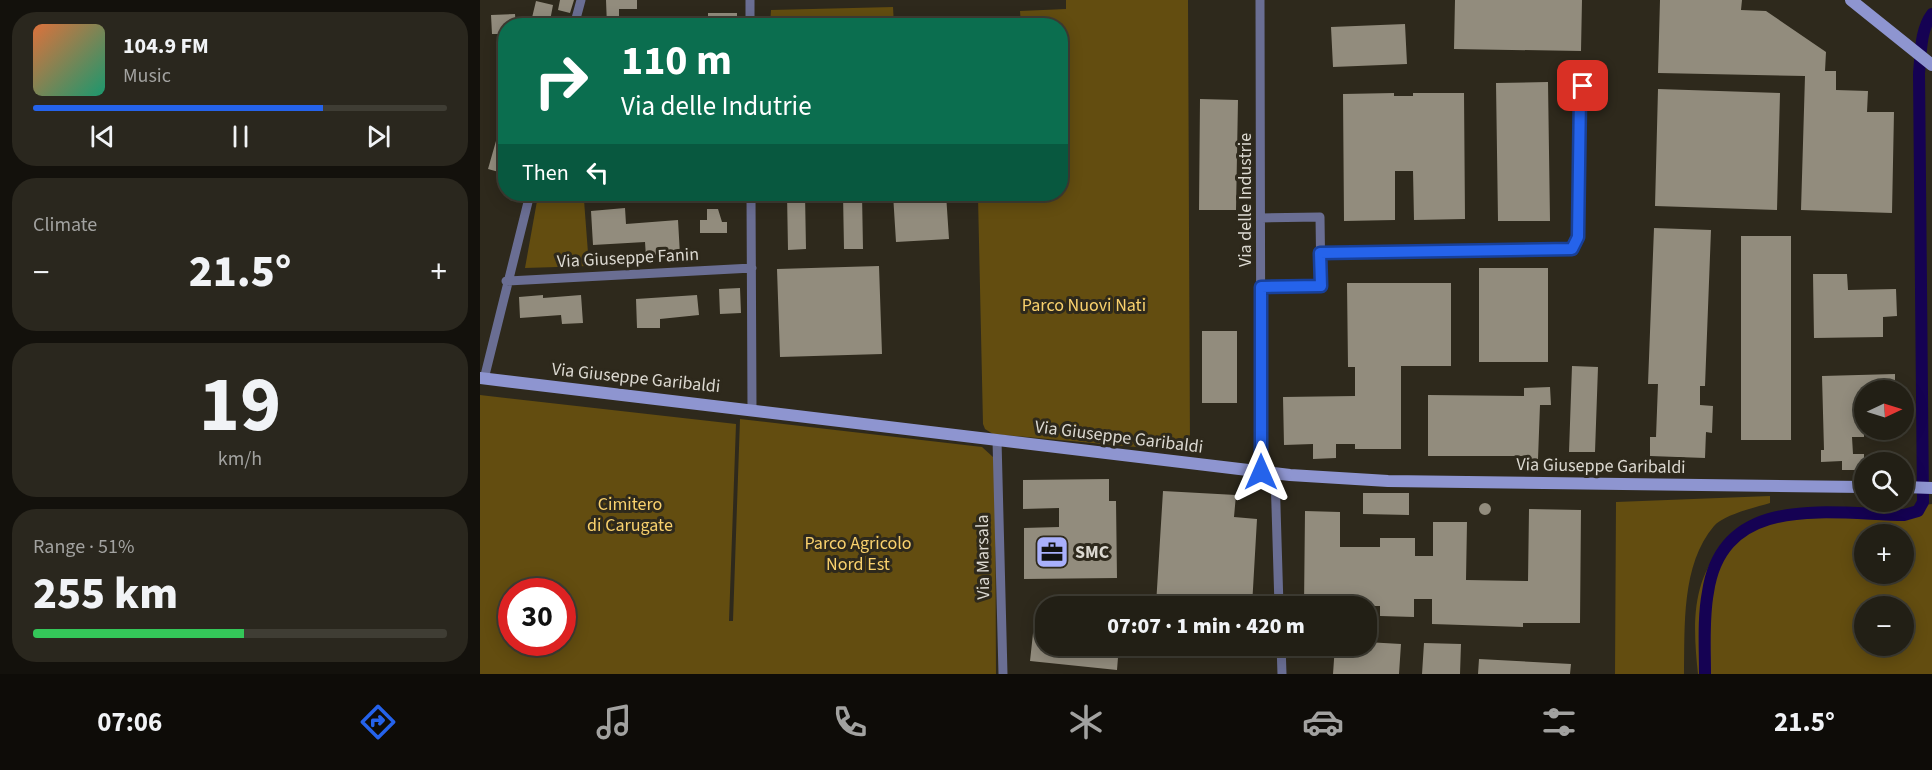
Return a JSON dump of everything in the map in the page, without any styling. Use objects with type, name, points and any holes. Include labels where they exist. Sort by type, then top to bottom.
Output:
[{"type":"street","points":[[576,18],[581,0]]},
{"type":"street","points":[[750,0],[750,18]]},
{"type":"street","name":"Via delle Industrie","points":[[1260,0],[1261,472]]},
{"type":"street","points":[[1851,0],[1932,65]]},
{"type":"street","points":[[1320,253],[1572,249],[1578,237],[1580,94],[1585,82]]},
{"type":"street","points":[[482,378],[528,201]]},
{"type":"street","points":[[751,201],[753,409]]},
{"type":"street","points":[[1261,218],[1320,218],[1321,286],[1261,287]]},
{"type":"street","name":"Via Giuseppe Fanin","points":[[506,281],[752,268]]},
{"type":"street","name":"Via Giuseppe Garibaldi","points":[[482,378],[1275,474],[1388,481],[1854,487]]},
{"type":"street","name":"Via Marsala","points":[[997,440],[1003,674]]},
{"type":"street","points":[[1275,474],[1279,596]]},
{"type":"street","points":[[1914,488],[1932,488]]},
{"type":"street","points":[[1281,656],[1282,674]]},
{"type":"green space","name":"Parco Nuovi Nati","points":[[1066,0],[1188,0],[1190,452],[993,434],[985,429],[983,424],[978,201],[1068,201],[1068,18],[1020,18],[1020,11],[1066,9]]},
{"type":"green space","points":[[893,7],[894,18],[770,18],[771,10]]},
{"type":"green space","points":[[537,201],[584,201],[589,266],[525,268]]},
{"type":"green space","points":[[480,395],[736,424],[729,621],[733,621],[740,419],[982,447],[993,457],[995,463],[996,674],[480,674]]},
{"type":"green space","points":[[1770,496],[1770,503],[1740,512],[1718,522],[1703,542],[1690,577],[1687,597],[1684,674],[1615,674],[1616,502]]},
{"type":"green space","points":[[1932,504],[1932,674],[1698,674],[1695,621],[1700,587],[1716,556],[1737,534],[1751,526],[1772,521],[1864,515],[1905,515],[1914,511],[1917,506]]},
{"type":"building","points":[[560,0],[574,0],[570,13],[558,10]]},
{"type":"building","points":[[606,0],[637,0],[637,9],[619,9],[619,18],[607,18]]},
{"type":"building","points":[[1455,0],[1582,0],[1581,51],[1454,49]]},
{"type":"building","points":[[1660,0],[1742,0],[1741,10],[1766,11],[1826,52],[1825,71],[1836,71],[1836,90],[1868,91],[1867,112],[1894,112],[1892,213],[1801,210],[1805,76],[1658,73]]},
{"type":"building","points":[[536,1],[553,5],[551,18],[532,18]]},
{"type":"building","points":[[708,13],[737,13],[737,18],[708,18]]},
{"type":"building","points":[[515,14],[515,18],[498,18],[498,34],[492,34],[491,15]]},
{"type":"building","points":[[1405,24],[1407,64],[1333,67],[1331,27]]},
{"type":"building","points":[[1548,82],[1550,221],[1498,221],[1496,83]]},
{"type":"building","points":[[1658,89],[1780,93],[1777,210],[1655,206]]},
{"type":"building","points":[[1394,93],[1394,96],[1413,96],[1413,93],[1464,93],[1465,219],[1414,220],[1413,171],[1395,171],[1395,220],[1344,221],[1343,94]]},
{"type":"building","points":[[1200,99],[1238,100],[1236,210],[1199,210]]},
{"type":"building","points":[[496,141],[498,141],[498,172],[488,169]]},
{"type":"building","points":[[787,201],[805,201],[806,249],[788,250]]},
{"type":"building","points":[[843,201],[862,201],[863,249],[844,249]]},
{"type":"building","points":[[893,201],[946,201],[949,239],[896,242]]},
{"type":"building","points":[[625,208],[626,224],[678,220],[680,255],[646,257],[645,242],[593,245],[591,211]]},
{"type":"building","points":[[707,209],[718,209],[722,222],[727,222],[727,233],[700,233],[700,220],[707,220]]},
{"type":"building","points":[[1654,228],[1711,230],[1705,386],[1700,386],[1700,405],[1713,406],[1712,433],[1706,432],[1705,458],[1650,456],[1650,437],[1656,437],[1658,384],[1648,384]]},
{"type":"building","points":[[1741,236],[1791,236],[1791,440],[1741,440]]},
{"type":"building","points":[[879,266],[882,354],[780,357],[777,269]]},
{"type":"building","points":[[1479,268],[1548,268],[1548,362],[1479,362]]},
{"type":"building","points":[[1813,274],[1847,274],[1848,290],[1896,289],[1897,316],[1883,317],[1883,337],[1814,338]]},
{"type":"building","points":[[1347,283],[1451,283],[1451,366],[1401,366],[1401,449],[1355,449],[1355,444],[1336,444],[1336,458],[1313,459],[1313,444],[1284,445],[1283,397],[1355,396],[1355,367],[1348,367]]},
{"type":"building","points":[[740,288],[741,313],[720,314],[719,289]]},
{"type":"building","points":[[543,295],[543,298],[581,295],[583,323],[562,324],[561,315],[520,318],[519,297]]},
{"type":"building","points":[[697,295],[699,315],[660,319],[660,328],[637,328],[636,299]]},
{"type":"building","points":[[1202,331],[1237,331],[1237,403],[1202,403]]},
{"type":"building","points":[[1572,366],[1598,367],[1595,452],[1569,452]]},
{"type":"building","points":[[1895,374],[1895,380],[1854,380],[1854,437],[1852,437],[1854,470],[1842,470],[1842,461],[1821,462],[1821,450],[1824,450],[1822,376]]},
{"type":"building","points":[[1550,387],[1551,405],[1540,405],[1538,459],[1523,459],[1524,456],[1428,456],[1428,395],[1524,396],[1524,388]]},
{"type":"building","points":[[1109,479],[1109,501],[1116,501],[1117,578],[1024,579],[1024,528],[1059,527],[1059,508],[1023,509],[1023,480]]},
{"type":"building","points":[[1163,491],[1236,495],[1234,517],[1257,519],[1253,596],[1157,596]]},
{"type":"building","points":[[1363,493],[1409,493],[1409,515],[1363,514]]},
{"type":"building","points":[[1487,503],[1491,509],[1487,515],[1483,515],[1479,507]]},
{"type":"building","points":[[1529,509],[1581,510],[1580,623],[1523,623],[1523,627],[1432,624],[1432,599],[1414,599],[1414,617],[1380,616],[1377,596],[1304,596],[1305,511],[1340,512],[1340,547],[1380,547],[1380,538],[1415,538],[1415,556],[1433,556],[1433,522],[1467,522],[1466,580],[1528,581]]},
{"type":"building","points":[[1035,615],[1035,656],[1118,656],[1117,670],[1030,661]]},
{"type":"building","points":[[1377,643],[1401,644],[1399,674],[1333,674],[1334,656],[1377,656]]},
{"type":"building","points":[[1424,643],[1461,644],[1460,674],[1422,674]]},
{"type":"building","points":[[1479,659],[1571,664],[1570,674],[1478,674]]},
{"type":"waterway","points":[[1705,674],[1705,622],[1708,592],[1718,560],[1735,538],[1757,523],[1784,516],[1813,513],[1904,515],[1918,511],[1923,502],[1919,73],[1923,35],[1932,14]]},
{"type":"place","name":"SMC","points":[[1052,552]]},
{"type":"route","points":[[1261,472],[1261,287],[1321,286],[1320,253],[1565,251],[1572,249],[1578,237],[1580,94],[1583,86]]},
{"type":"park label","name":"Cimitero di Carugate","points":[[630,514]]},
{"type":"park label","name":"Parco Agricolo Nord Est","points":[[858,553]]}]
